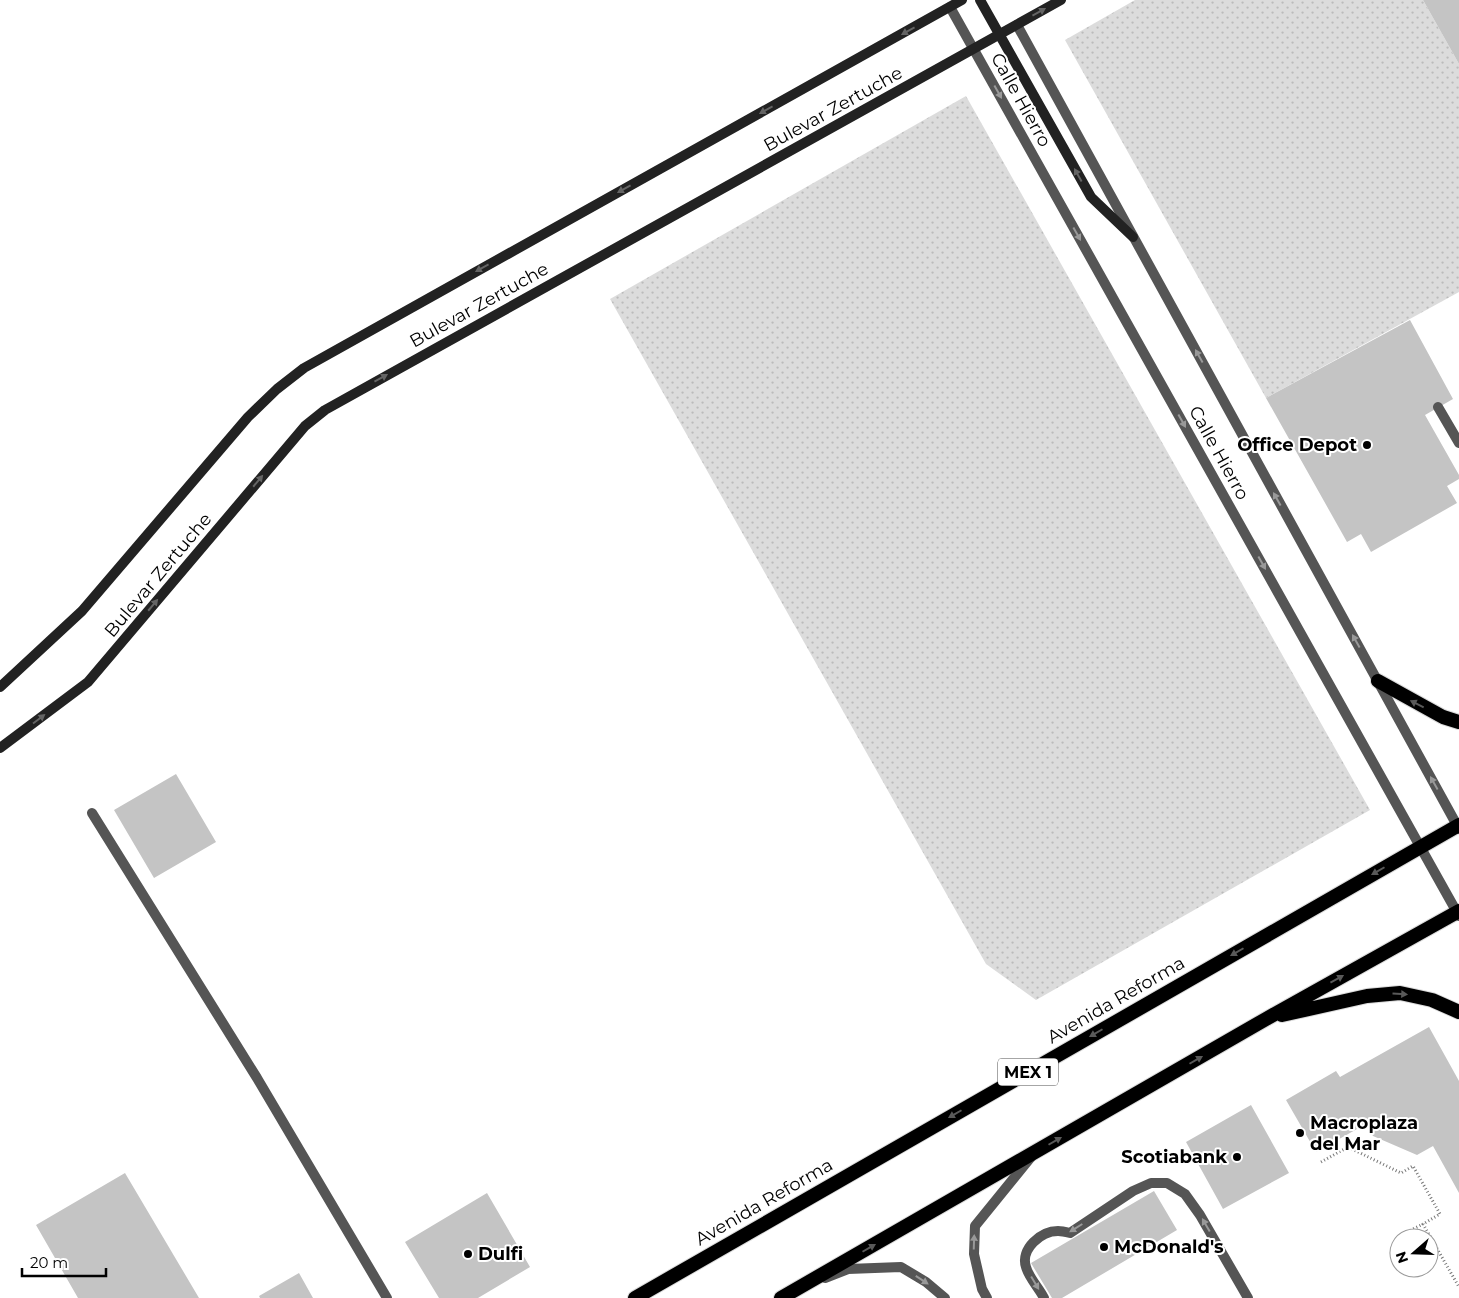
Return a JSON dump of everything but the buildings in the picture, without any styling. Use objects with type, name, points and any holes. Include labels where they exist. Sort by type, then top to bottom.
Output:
[{"type":"highway","points":[[1378,681],[1443,717],[1459,722]]},
{"type":"highway","name":"Avenida Reforma","points":[[635,1298],[1420,847],[1458,827]]},
{"type":"highway","points":[[789,1296],[1266,1019],[1458,913]]},
{"type":"highway","points":[[1266,1019],[1368,996],[1400,992],[1432,1000],[1459,1012]]},
{"type":"main road","name":"Bulevar Zertuche","points":[[0,687],[82,611],[248,418],[277,389],[304,368],[962,0]]},
{"type":"main road","points":[[980,0],[1091,197],[1133,236]]},
{"type":"main road","name":"Bulevar Zertuche","points":[[0,748],[88,682],[305,426],[325,410],[1061,0]]},
{"type":"street","name":"Calle Hierro","points":[[950,7],[1458,913]]},
{"type":"street","name":"Calle Hierro","points":[[1017,25],[1458,827]]},
{"type":"street","points":[[1438,407],[1459,443]]},
{"type":"street","points":[[92,813],[257,1078],[387,1298]]},
{"type":"street","points":[[987,1298],[982,1289],[974,1254],[974,1226],[1033,1154]]},
{"type":"street","points":[[1044,1298],[1026,1267],[1025,1256],[1028,1246],[1041,1237],[1056,1231],[1070,1233],[1133,1191],[1152,1183],[1167,1183],[1185,1194],[1200,1215],[1248,1298]]},
{"type":"street","points":[[789,1296],[848,1269],[901,1267],[926,1282],[945,1298]]},
{"type":"path","points":[[1321,1162],[1348,1147],[1401,1173],[1413,1166],[1440,1214],[1414,1228]]},
{"type":"path","points":[[1422,1224],[1459,1287]]},
{"type":"shaded area","points":[[1135,0],[1423,0],[1459,64],[1459,292],[1266,398],[1065,40]]},
{"type":"shaded area","points":[[966,96],[1370,810],[1036,1000],[986,964],[610,299]]},
{"type":"place","name":"Office Depot","points":[[1367,445]]},
{"type":"place","name":"Macroplaza del Mar","points":[[1300,1133]]},
{"type":"place","name":"Scotiabank","points":[[1237,1157]]},
{"type":"place","name":"McDonald's","points":[[1104,1247]]},
{"type":"place","name":"Dulfi","points":[[468,1254]]}]
